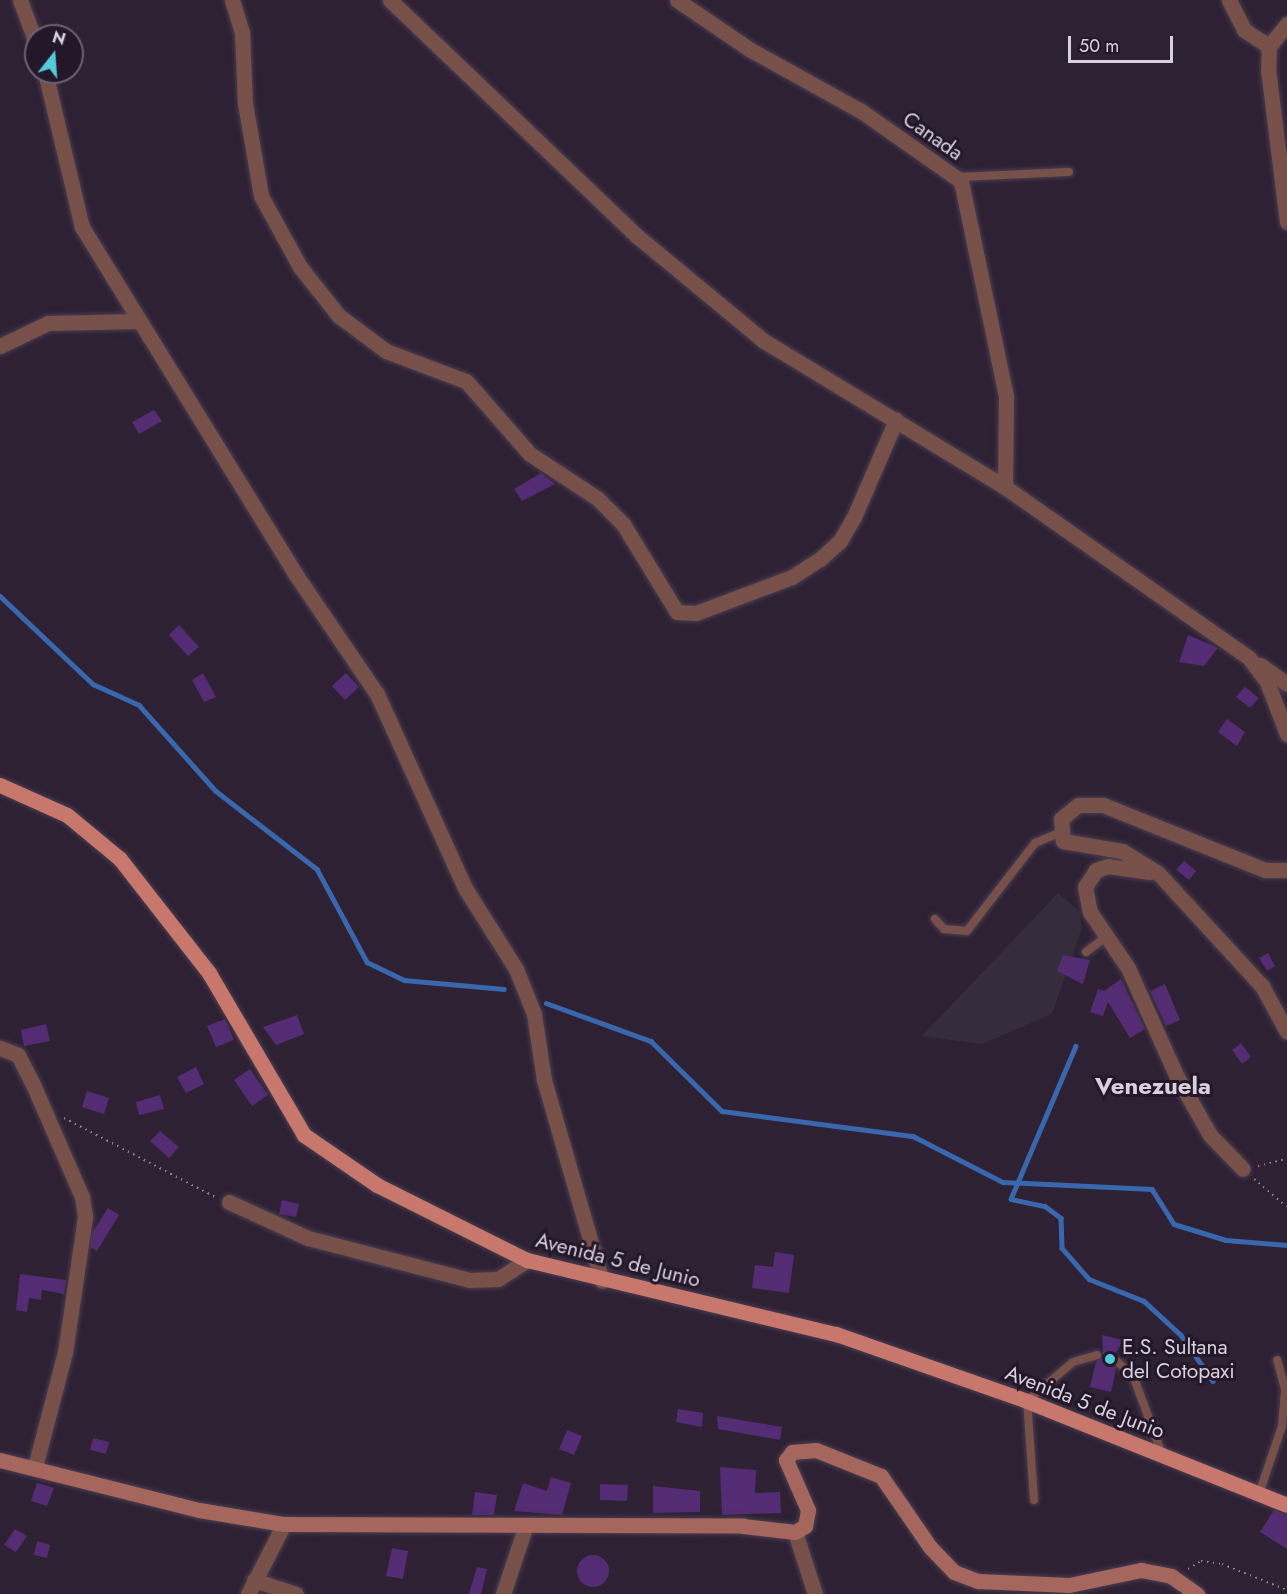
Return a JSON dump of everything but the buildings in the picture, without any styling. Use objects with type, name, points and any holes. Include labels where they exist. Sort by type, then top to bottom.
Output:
[{"type":"main road","name":"Avenida 5 de Junio","points":[[0,785],[67,815],[120,860],[209,973],[304,1135],[377,1185],[527,1260],[602,1281],[836,1334],[1027,1401],[1287,1505]]},
{"type":"street","points":[[21,0],[29,24]]},
{"type":"street","points":[[232,0],[242,32],[245,103],[261,196],[300,267],[339,316],[386,351],[466,381],[530,454],[597,498],[623,524],[677,612],[696,613],[792,577],[820,559],[840,541],[854,517],[896,420]]},
{"type":"street","points":[[390,0],[637,236],[764,341],[1005,487],[1287,684]]},
{"type":"street","name":"Canada","points":[[677,0],[749,49],[861,111],[957,177],[970,206],[1006,397],[1005,487]]},
{"type":"street","points":[[1229,0],[1244,30],[1269,46]]},
{"type":"street","points":[[1287,24],[1269,46],[1287,222]]},
{"type":"street","points":[[48,84],[82,227],[138,321],[377,694],[465,888],[516,969],[534,1014],[544,1080],[602,1281]]},
{"type":"street","points":[[0,346],[48,323],[138,321]]},
{"type":"street","points":[[1249,658],[1267,682],[1287,734]]},
{"type":"street","points":[[1287,870],[1265,870],[1103,806],[1078,805],[1065,811],[1059,833],[1072,845],[1122,851],[1158,873],[1262,986],[1287,1032]]},
{"type":"street","points":[[1158,873],[1108,866],[1089,878],[1084,887],[1090,912],[1128,968],[1210,1135],[1243,1169]]},
{"type":"street","points":[[0,1048],[18,1055],[48,1116],[82,1197],[85,1217],[65,1352],[35,1467]]},
{"type":"street","points":[[229,1202],[308,1238],[468,1280],[498,1279],[527,1260]]},
{"type":"street","points":[[0,1460],[199,1510],[284,1524],[525,1528],[743,1526],[795,1532],[805,1526],[808,1510],[786,1460],[792,1452],[816,1450],[881,1476],[930,1547],[954,1572],[978,1581],[1069,1585],[1141,1570],[1171,1576],[1197,1594]]},
{"type":"street","points":[[284,1524],[251,1587],[296,1594]]},
{"type":"street","points":[[503,1594],[525,1528]]},
{"type":"street","points":[[795,1532],[815,1594]]},
{"type":"lane","points":[[957,177],[1069,172]]},
{"type":"lane","points":[[935,919],[944,929],[967,931],[1035,843],[1059,833]]},
{"type":"lane","points":[[1086,952],[1107,936]]},
{"type":"lane","points":[[1034,1500],[1027,1401],[1072,1362],[1097,1355]]},
{"type":"lane","points":[[1259,1494],[1282,1426],[1285,1389],[1277,1360]]},
{"type":"lane","points":[[1118,1362],[1134,1378],[1162,1454]]},
{"type":"path","points":[[48,1116],[64,1118],[229,1202]]},
{"type":"path","points":[[1243,1169],[1287,1159]]},
{"type":"path","points":[[1243,1169],[1287,1206]]},
{"type":"path","points":[[1186,1572],[1194,1562],[1210,1562],[1287,1590]]},
{"type":"shaded area","points":[[1058,893],[1079,911],[1082,928],[1052,1014],[982,1044],[922,1036]]},
{"type":"waterway","points":[[0,596],[93,684],[139,705],[216,791],[317,869],[367,962],[404,980],[504,989]]},
{"type":"waterway","points":[[546,1003],[651,1041],[722,1111],[913,1136],[1003,1182],[1152,1189],[1174,1224],[1226,1240],[1287,1245]]},
{"type":"waterway","points":[[1076,1046],[1011,1199],[1045,1206],[1061,1218],[1062,1248],[1089,1279],[1144,1301],[1181,1335],[1213,1381]]},
{"type":"place","name":"E.S. Sultana del Cotopaxi","points":[[1110,1359]]},
{"type":"district","name":"Venezuela","points":[[1153,1086]]}]
